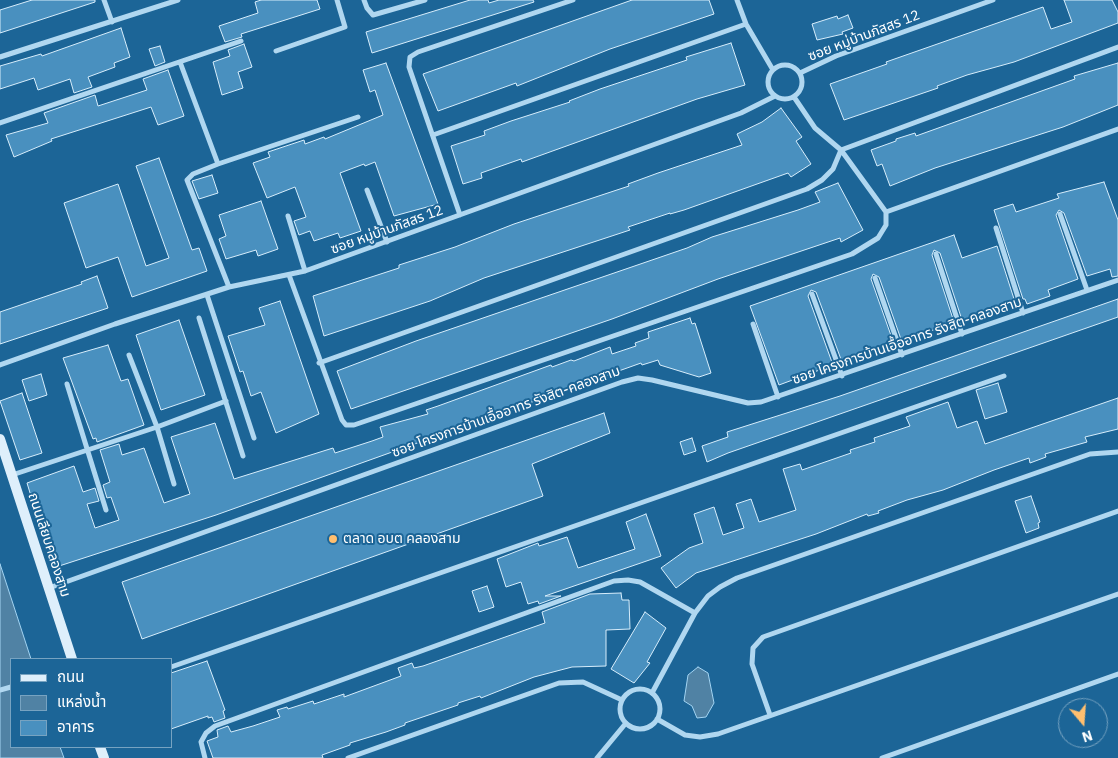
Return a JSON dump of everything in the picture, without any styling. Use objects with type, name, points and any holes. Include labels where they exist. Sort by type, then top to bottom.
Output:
[{"type":"main road","name":"ถนนเลียบคลองสาม","points":[[0,439],[3,456],[12,475],[72,658]]},
{"type":"street","points":[[104,0],[112,22]]},
{"type":"street","points":[[0,57],[178,0]]},
{"type":"street","points":[[276,51],[345,27],[337,0]]},
{"type":"street","points":[[364,0],[374,15],[425,0]]},
{"type":"street","points":[[460,215],[409,66],[410,57],[418,52],[573,0]]},
{"type":"street","points":[[737,0],[746,24],[773,70]]},
{"type":"street","name":"ซอย หมู่บ้านภัสสร 12","points":[[800,73],[836,56],[993,0]]},
{"type":"street","points":[[433,135],[746,24]]},
{"type":"street","points":[[0,123],[242,41]]},
{"type":"street","points":[[319,363],[807,189],[822,180],[833,169],[841,150],[1118,47]]},
{"type":"street","points":[[180,62],[218,164]]},
{"type":"street","points":[[787,64],[794,67],[800,73],[802,86],[794,97],[788,99],[776,96],[770,91],[768,76],[773,70],[779,65],[787,64]]},
{"type":"street","name":"ซอย หมู่บ้านภัสสร 12","points":[[0,365],[229,287],[289,275],[387,242],[741,113],[776,96]]},
{"type":"street","points":[[289,275],[319,363],[342,420],[346,425],[354,425],[852,254],[878,238],[886,225],[886,212],[841,150],[815,128],[794,97]]},
{"type":"street","points":[[229,287],[186,180],[193,174],[218,164],[358,116]]},
{"type":"street","points":[[886,212],[1118,129]]},
{"type":"street","points":[[367,190],[387,242]]},
{"type":"street","points":[[1060,214],[1087,290]]},
{"type":"street","points":[[288,216],[305,270]]},
{"type":"street","points":[[996,228],[1023,313]]},
{"type":"street","points":[[936,254],[962,334]]},
{"type":"street","points":[[875,278],[902,355]]},
{"type":"street","name":"ซอย โครงการบ้านเอื้ออาทร รังสิต-คลองสาม","points":[[48,588],[622,382],[638,378],[652,380],[748,403],[778,397],[1118,280]]},
{"type":"street","points":[[812,294],[842,376]]},
{"type":"street","points":[[207,295],[254,438]]},
{"type":"street","points":[[199,318],[243,456]]},
{"type":"street","points":[[753,324],[778,397]]},
{"type":"street","points":[[129,355],[156,427],[174,484]]},
{"type":"street","points":[[172,667],[1004,376]]},
{"type":"street","points":[[67,384],[86,451],[106,510]]},
{"type":"street","points":[[12,475],[156,427],[226,401]]},
{"type":"street","points":[[652,693],[695,613],[708,596],[737,578],[1090,454],[1118,452]]},
{"type":"street","points":[[770,715],[752,664],[753,648],[763,637],[1118,511]]},
{"type":"street","points":[[205,758],[201,742],[206,733],[215,726],[614,581],[628,580],[640,582],[695,613]]},
{"type":"street","points":[[657,719],[685,735],[700,737],[718,734],[1118,594]]},
{"type":"street","points":[[882,758],[1118,674]]},
{"type":"street","points":[[348,758],[559,683],[583,682],[622,700]]},
{"type":"street","points":[[640,689],[652,693],[660,707],[657,719],[650,726],[635,728],[626,723],[621,714],[622,700],[640,689]]},
{"type":"street","points":[[597,758],[626,723]]},
{"type":"water","points":[[0,564],[31,658],[10,658],[10,748],[60,748],[64,758],[0,758]]},
{"type":"water","points":[[698,667],[708,673],[714,703],[706,717],[697,718],[692,706],[684,701],[688,675]]},
{"type":"building","points":[[32,0],[95,0],[95,2],[0,33],[0,10]]},
{"type":"building","points":[[261,0],[317,0],[320,9],[241,34],[242,37],[225,42],[219,26],[258,13],[255,2]]},
{"type":"building","points":[[470,0],[488,0],[489,3],[499,0],[533,0],[534,2],[372,53],[366,32]]},
{"type":"building","points":[[632,0],[709,0],[714,14],[610,49],[517,86],[516,83],[438,111],[423,74]]},
{"type":"building","points":[[1064,0],[1112,0],[1118,12],[1118,23],[1014,62],[967,75],[937,86],[938,88],[844,120],[830,84],[887,64],[886,62],[1043,7],[1051,29],[1072,22]]},
{"type":"building","points":[[848,15],[853,28],[842,32],[843,34],[817,40],[812,24],[837,16],[838,19]]},
{"type":"building","points":[[121,28],[130,57],[114,63],[115,67],[88,77],[92,87],[74,93],[70,79],[38,90],[34,78],[0,89],[0,66],[41,54],[42,56]]},
{"type":"building","points":[[731,43],[745,85],[697,99],[522,162],[521,159],[481,173],[482,178],[463,184],[451,146],[485,135],[484,131],[511,121],[687,60],[686,57]]},
{"type":"building","points":[[244,44],[252,67],[238,72],[243,88],[222,95],[213,62],[230,56],[228,50]]},
{"type":"building","points":[[160,46],[165,62],[155,66],[149,49]]},
{"type":"building","points":[[386,63],[438,204],[394,216],[375,162],[365,166],[364,164],[340,173],[361,231],[340,238],[338,233],[314,241],[310,231],[299,235],[294,221],[306,217],[295,187],[267,198],[253,163],[270,157],[268,152],[304,140],[305,144],[324,137],[325,139],[383,115],[375,90],[370,92],[363,70]]},
{"type":"building","points":[[1118,63],[1118,105],[1063,127],[935,168],[890,186],[882,164],[877,166],[871,150],[896,141],[896,139],[915,133],[916,136],[1075,79],[1074,76]]},
{"type":"building","points":[[168,70],[184,116],[158,125],[151,107],[51,139],[52,141],[14,157],[6,135],[48,123],[44,113],[95,95],[98,106],[147,90],[143,79]]},
{"type":"building","points":[[781,108],[802,137],[796,141],[811,164],[791,177],[788,173],[684,210],[628,227],[630,230],[484,278],[430,301],[324,336],[313,296],[399,268],[399,265],[455,247],[514,224],[629,186],[628,184],[658,173],[742,145],[737,134],[762,122]]},
{"type":"building","points":[[159,158],[192,250],[199,248],[207,271],[132,297],[118,257],[86,268],[64,203],[118,184],[146,266],[169,258],[136,166]]},
{"type":"building","points":[[212,175],[218,193],[199,199],[192,181]]},
{"type":"building","points":[[1104,182],[1118,220],[1118,276],[1112,277],[1110,269],[1087,276],[1064,213],[1059,210],[1056,215],[1078,279],[1048,290],[1050,296],[1027,304],[1025,299],[1023,299],[994,210],[1013,204],[1016,212],[1059,198],[1057,194]]},
{"type":"building","points":[[838,183],[863,230],[841,242],[840,238],[718,279],[612,319],[351,409],[337,371],[416,341],[687,248],[712,237],[820,202],[815,192]]},
{"type":"building","points":[[261,201],[278,249],[258,256],[256,250],[226,259],[219,239],[226,236],[219,215]]},
{"type":"building","points":[[954,235],[962,258],[997,246],[1015,302],[962,320],[940,253],[934,250],[932,255],[954,322],[902,342],[879,277],[873,274],[871,279],[894,344],[842,362],[816,292],[811,290],[808,296],[833,365],[779,385],[750,306]]},
{"type":"building","points":[[97,276],[108,308],[0,344],[0,312],[82,284],[81,282]]},
{"type":"building","points":[[1118,299],[1118,317],[728,453],[707,462],[702,446],[728,437],[727,432],[840,396]]},
{"type":"building","points":[[280,301],[319,414],[276,433],[261,392],[251,396],[243,371],[240,372],[228,336],[265,325],[259,308]]},
{"type":"building","points":[[690,318],[692,324],[695,323],[711,373],[699,377],[660,365],[658,360],[642,365],[641,363],[216,515],[53,568],[27,483],[74,466],[83,492],[95,488],[99,501],[87,504],[95,528],[119,520],[111,497],[107,498],[103,485],[110,482],[100,450],[119,444],[122,455],[144,448],[164,503],[190,494],[171,437],[215,423],[234,479],[333,448],[335,453],[372,441],[383,437],[380,427],[428,414],[426,410],[551,365],[552,367],[571,360],[574,361],[610,347],[612,354],[636,346],[635,343],[649,338],[648,332]]},
{"type":"building","points":[[179,320],[205,395],[161,410],[136,335]]},
{"type":"building","points":[[108,345],[121,381],[128,379],[144,425],[97,442],[96,438],[93,439],[63,358]]},
{"type":"building","points":[[41,374],[47,395],[29,401],[22,380]]},
{"type":"building","points":[[998,383],[1007,412],[985,419],[976,390]]},
{"type":"building","points":[[22,393],[42,453],[20,460],[0,401]]},
{"type":"building","points":[[1118,398],[1118,429],[1085,437],[1087,442],[1045,454],[1046,457],[1030,463],[1029,458],[943,490],[907,500],[878,511],[879,513],[868,516],[867,514],[816,534],[696,573],[676,588],[661,568],[689,548],[703,543],[694,514],[714,507],[723,535],[744,528],[736,504],[751,499],[759,522],[796,510],[783,469],[800,464],[802,470],[851,453],[850,450],[875,442],[874,438],[910,426],[906,417],[948,402],[957,428],[977,421],[985,444]]},
{"type":"building","name":"ตลาด อบต คลองสาม","points":[[604,413],[610,433],[532,464],[543,496],[142,639],[122,582]]},
{"type":"building","points":[[692,438],[696,451],[684,455],[680,442]]},
{"type":"building","points":[[1031,496],[1040,522],[1038,523],[1039,528],[1026,533],[1015,501]]},
{"type":"building","points":[[646,514],[661,556],[545,596],[561,596],[539,604],[538,601],[528,604],[521,582],[506,587],[497,559],[538,543],[539,546],[567,537],[578,568],[635,549],[626,522]]},
{"type":"building","points":[[487,586],[494,607],[479,612],[472,591]]},
{"type":"building","points":[[621,593],[622,600],[629,600],[630,629],[606,630],[606,666],[572,667],[534,677],[481,698],[480,696],[458,703],[458,705],[405,723],[405,725],[350,743],[350,745],[322,755],[323,758],[213,758],[207,741],[218,737],[217,730],[228,726],[231,732],[280,717],[277,710],[287,707],[288,709],[313,701],[314,704],[344,694],[344,697],[401,676],[398,668],[412,663],[414,668],[423,666],[545,623],[542,612],[590,594]]},
{"type":"building","points":[[645,612],[666,628],[647,662],[650,663],[634,683],[611,669]]},
{"type":"building","points":[[207,661],[225,710],[223,711],[225,718],[214,722],[212,717],[208,718],[208,716],[172,729],[172,673]]},
{"type":"place","name":"ตลาด อบต คลองสาม","points":[[333,539]]}]
